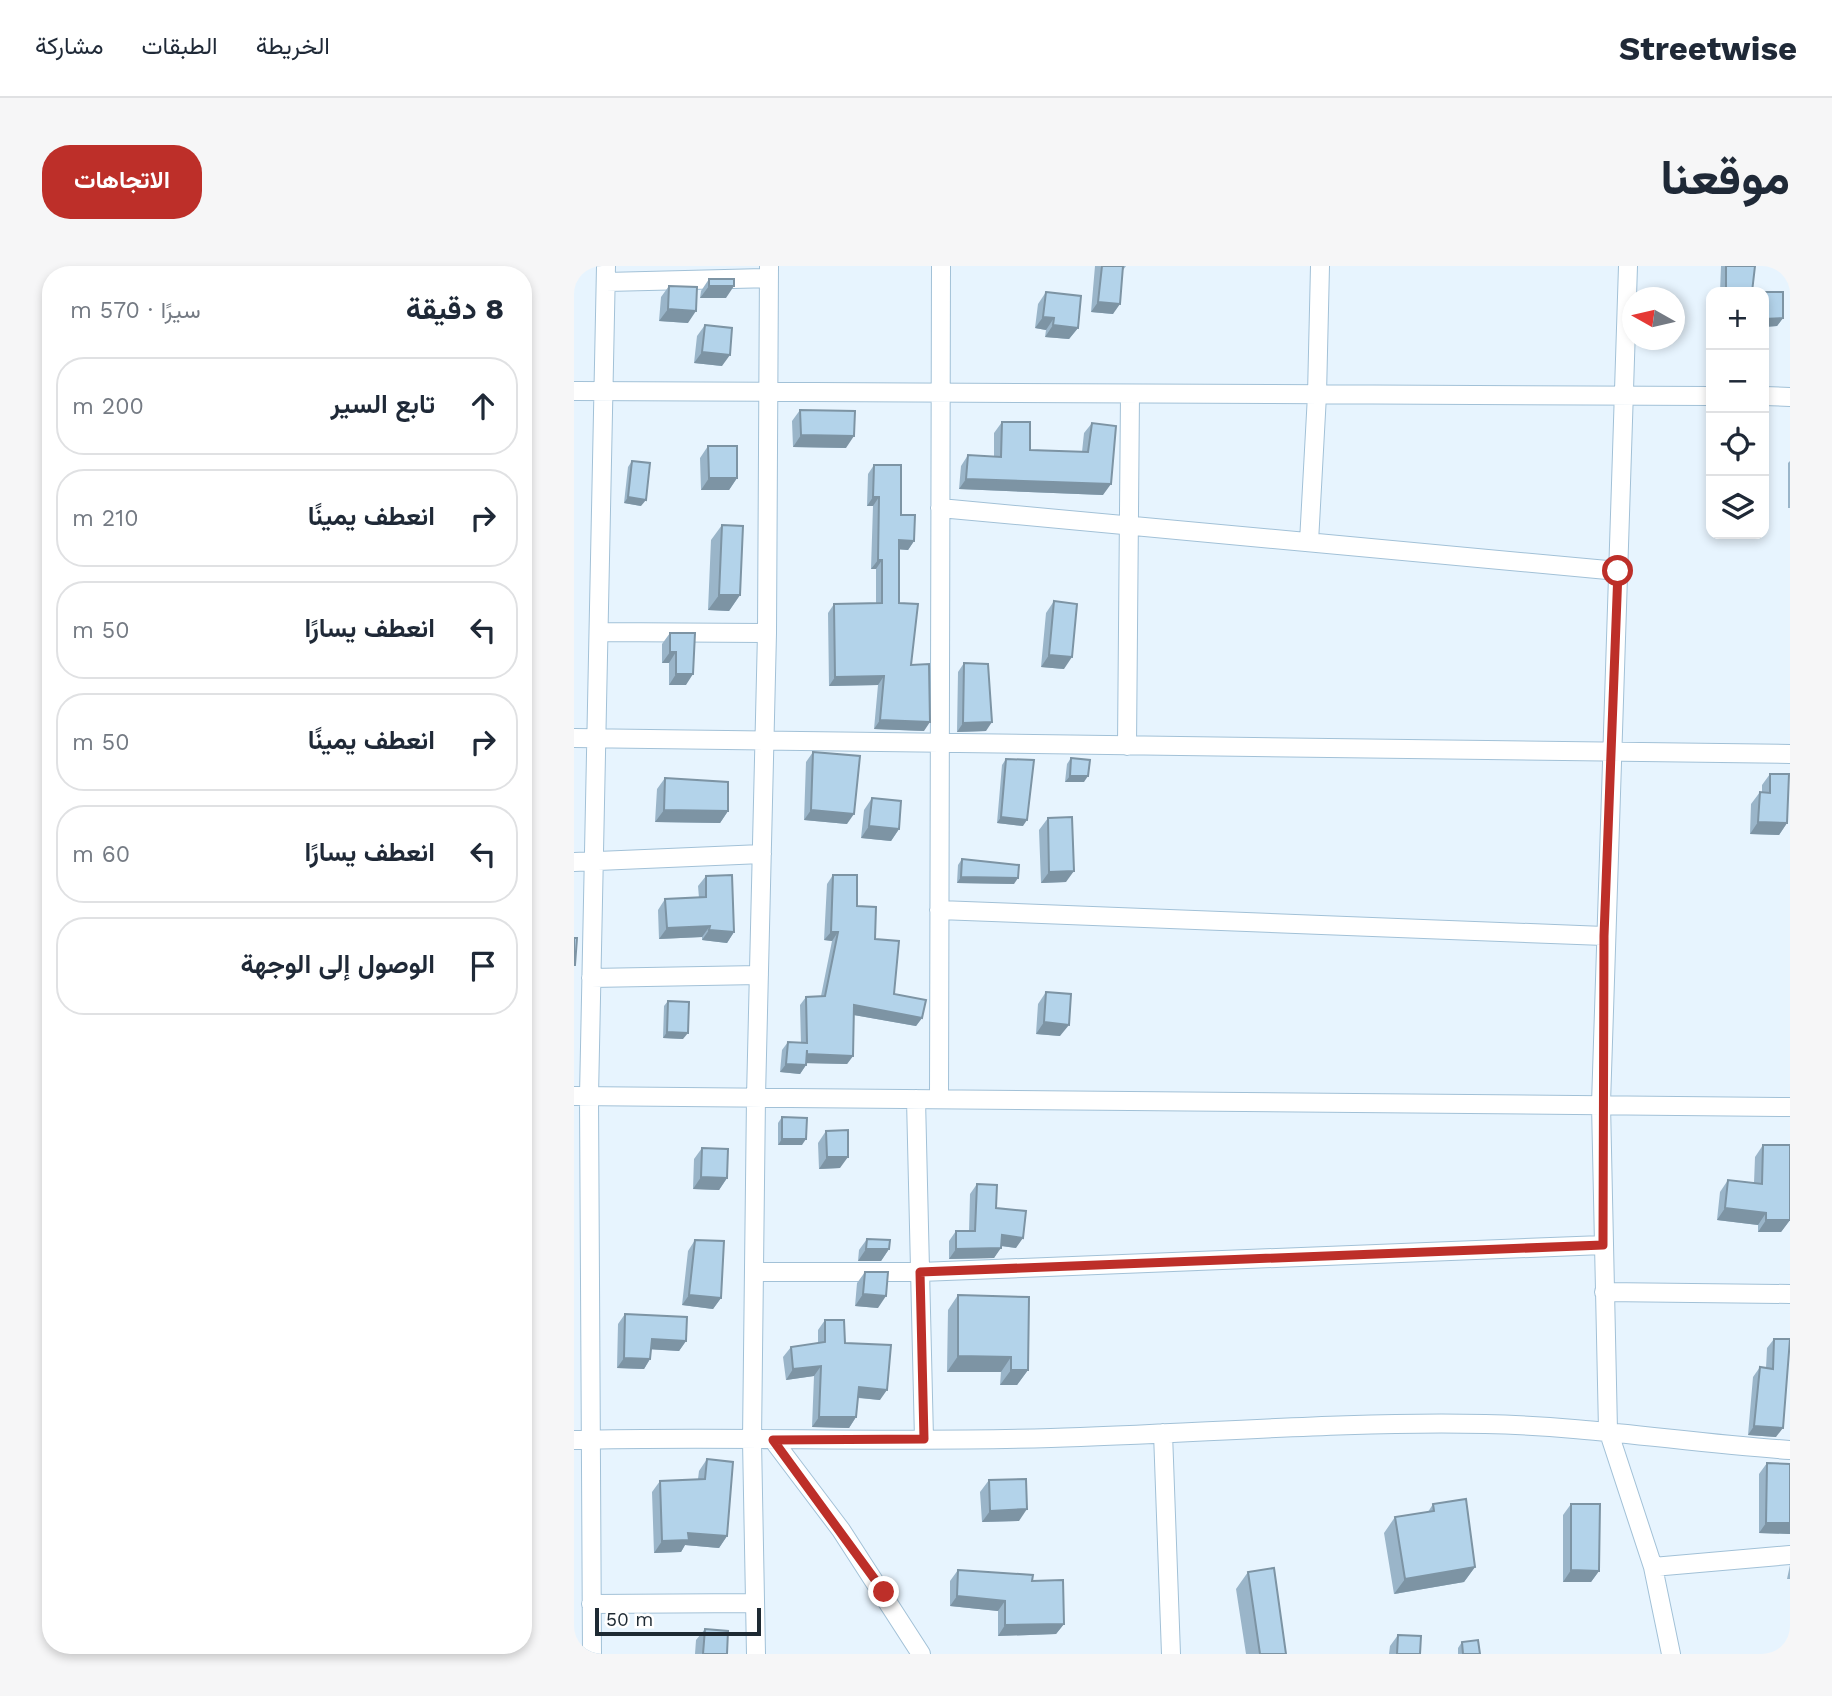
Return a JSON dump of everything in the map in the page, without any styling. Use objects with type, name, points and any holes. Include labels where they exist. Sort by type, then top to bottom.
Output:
[{"type":"street","points":[[939,1099],[942,743],[941,266]]},
{"type":"street","points":[[1309,542],[1317,395],[1320,266]]},
{"type":"street","points":[[1628,266],[1604,936],[1601,1104],[1608,1430],[1653,1567],[1671,1654]]},
{"type":"street","points":[[592,1654],[581,1440],[581,1096],[591,978],[606,274],[769,272],[767,633],[756,1097],[752,1440],[756,1654]]},
{"type":"street","points":[[574,391],[1706,396]]},
{"type":"street","points":[[1127,746],[1129,394]]},
{"type":"street","points":[[1769,397],[1790,397]]},
{"type":"street","points":[[940,508],[1618,571]]},
{"type":"street","points":[[599,632],[767,633]]},
{"type":"street","points":[[574,738],[764,743],[1790,754]]},
{"type":"street","points":[[574,862],[762,854]]},
{"type":"street","points":[[939,911],[1604,936]]},
{"type":"street","points":[[591,978],[759,975]]},
{"type":"street","points":[[581,1096],[1790,1107]]},
{"type":"street","points":[[916,1099],[924,1439]]},
{"type":"street","points":[[754,1272],[920,1272],[1603,1245]]},
{"type":"street","points":[[1604,1292],[1790,1294]]},
{"type":"street","points":[[581,1440],[924,1439],[1382,1424],[1486,1424],[1608,1430],[1665,1439],[1790,1450]]},
{"type":"street","points":[[1163,1433],[1171,1654]]},
{"type":"street","points":[[773,1440],[841,1530],[920,1654]]},
{"type":"street","points":[[1653,1567],[1790,1555]]},
{"type":"street","points":[[591,1604],[755,1603]]},
{"type":"building","points":[[1102,266],[1123,266],[1120,304],[1098,302]]},
{"type":"building","points":[[1726,266],[1755,266],[1753,287],[1726,287]]},
{"type":"building","points":[[709,279],[734,279],[734,286],[709,286]]},
{"type":"building","points":[[669,286],[697,287],[696,311],[668,309]]},
{"type":"building","points":[[1046,292],[1081,296],[1078,328],[1053,325],[1054,318],[1043,317]]},
{"type":"building","points":[[1769,292],[1783,292],[1783,318],[1769,319]]},
{"type":"building","points":[[705,325],[732,328],[730,355],[702,352]]},
{"type":"building","points":[[800,410],[855,411],[854,436],[801,435]]},
{"type":"building","points":[[1002,422],[1030,422],[1030,450],[1088,452],[1092,423],[1116,426],[1111,484],[966,479],[968,455],[1001,457]]},
{"type":"building","points":[[708,446],[737,446],[737,478],[709,478]]},
{"type":"building","points":[[632,461],[650,463],[646,500],[628,497]]},
{"type":"building","points":[[874,465],[901,465],[901,515],[915,515],[914,541],[899,540],[899,603],[918,604],[911,665],[929,664],[930,722],[880,720],[884,676],[835,677],[834,604],[882,603],[882,560],[878,560],[879,497],[873,497]]},
{"type":"building","points":[[722,525],[743,526],[740,595],[719,595]]},
{"type":"building","points":[[1054,601],[1077,604],[1072,657],[1049,655]]},
{"type":"building","points":[[670,633],[695,633],[693,674],[676,674],[676,652],[670,652]]},
{"type":"building","points":[[964,663],[988,664],[992,722],[963,723]]},
{"type":"building","points":[[813,752],[860,756],[854,814],[811,810]]},
{"type":"building","points":[[1071,758],[1090,760],[1088,776],[1070,776]]},
{"type":"building","points":[[1006,759],[1034,760],[1027,820],[1001,817]]},
{"type":"building","points":[[1770,774],[1789,774],[1787,823],[1758,822],[1760,792],[1770,793]]},
{"type":"building","points":[[665,778],[728,782],[728,811],[664,810]]},
{"type":"building","points":[[872,798],[901,801],[899,829],[869,826]]},
{"type":"building","points":[[1072,817],[1074,871],[1049,872],[1048,818]]},
{"type":"building","points":[[962,859],[1019,865],[1018,878],[961,877]]},
{"type":"building","points":[[732,875],[734,932],[709,930],[710,926],[667,928],[665,899],[706,897],[706,876]]},
{"type":"building","points":[[833,875],[857,875],[857,906],[876,907],[875,939],[899,941],[894,994],[926,1000],[922,1018],[854,1005],[853,1056],[807,1054],[807,1050],[806,1065],[786,1064],[788,1042],[807,1043],[806,997],[825,996],[838,932],[831,932]]},
{"type":"building","points":[[574,938],[577,938],[575,965],[574,965]]},
{"type":"building","points":[[1046,992],[1071,994],[1069,1025],[1044,1022]]},
{"type":"building","points":[[668,1001],[689,1002],[688,1033],[667,1032]]},
{"type":"building","points":[[782,1117],[807,1118],[806,1139],[782,1139]]},
{"type":"building","points":[[848,1130],[848,1157],[827,1157],[826,1131]]},
{"type":"building","points":[[1763,1145],[1790,1145],[1790,1220],[1766,1220],[1766,1213],[1725,1208],[1728,1180],[1762,1184]]},
{"type":"building","points":[[702,1148],[728,1149],[727,1178],[701,1177]]},
{"type":"building","points":[[977,1184],[997,1185],[996,1208],[1026,1211],[1023,1238],[1002,1235],[1001,1248],[956,1249],[956,1231],[975,1231]]},
{"type":"building","points":[[867,1239],[890,1240],[889,1249],[866,1249]]},
{"type":"building","points":[[695,1240],[724,1241],[721,1298],[689,1295]]},
{"type":"building","points":[[865,1272],[888,1272],[886,1296],[863,1294]]},
{"type":"building","points":[[958,1295],[1029,1297],[1028,1370],[1011,1370],[1011,1357],[958,1356]]},
{"type":"building","points":[[625,1314],[687,1317],[686,1341],[652,1339],[650,1359],[624,1358]]},
{"type":"building","points":[[825,1320],[844,1320],[845,1343],[891,1345],[887,1390],[859,1387],[856,1417],[819,1417],[821,1366],[793,1369],[791,1347],[825,1342]]},
{"type":"building","points":[[1774,1339],[1790,1339],[1783,1428],[1754,1426],[1760,1367],[1773,1369]]},
{"type":"building","points":[[707,1459],[733,1462],[727,1536],[688,1533],[689,1540],[662,1541],[660,1481],[705,1479]]},
{"type":"building","points":[[1767,1463],[1790,1464],[1790,1523],[1766,1523]]},
{"type":"building","points":[[1026,1479],[1027,1509],[990,1511],[989,1480]]},
{"type":"building","points":[[1466,1499],[1475,1567],[1405,1579],[1395,1517],[1434,1511],[1433,1504]]},
{"type":"building","points":[[1571,1504],[1600,1504],[1599,1571],[1571,1570]]},
{"type":"building","points":[[1274,1568],[1286,1654],[1260,1654],[1248,1572]]},
{"type":"building","points":[[958,1570],[1033,1575],[1032,1581],[1063,1580],[1064,1624],[1005,1625],[1005,1601],[957,1596]]},
{"type":"building","points":[[705,1629],[728,1631],[727,1654],[703,1654]]},
{"type":"building","points":[[1398,1635],[1421,1636],[1420,1654],[1397,1654]]},
{"type":"building","points":[[1478,1640],[1480,1654],[1463,1654],[1462,1642]]},
{"type":"route","points":[[884,1592],[773,1440],[924,1439],[920,1272],[1603,1245],[1601,1104],[1604,936],[1618,571]]}]
